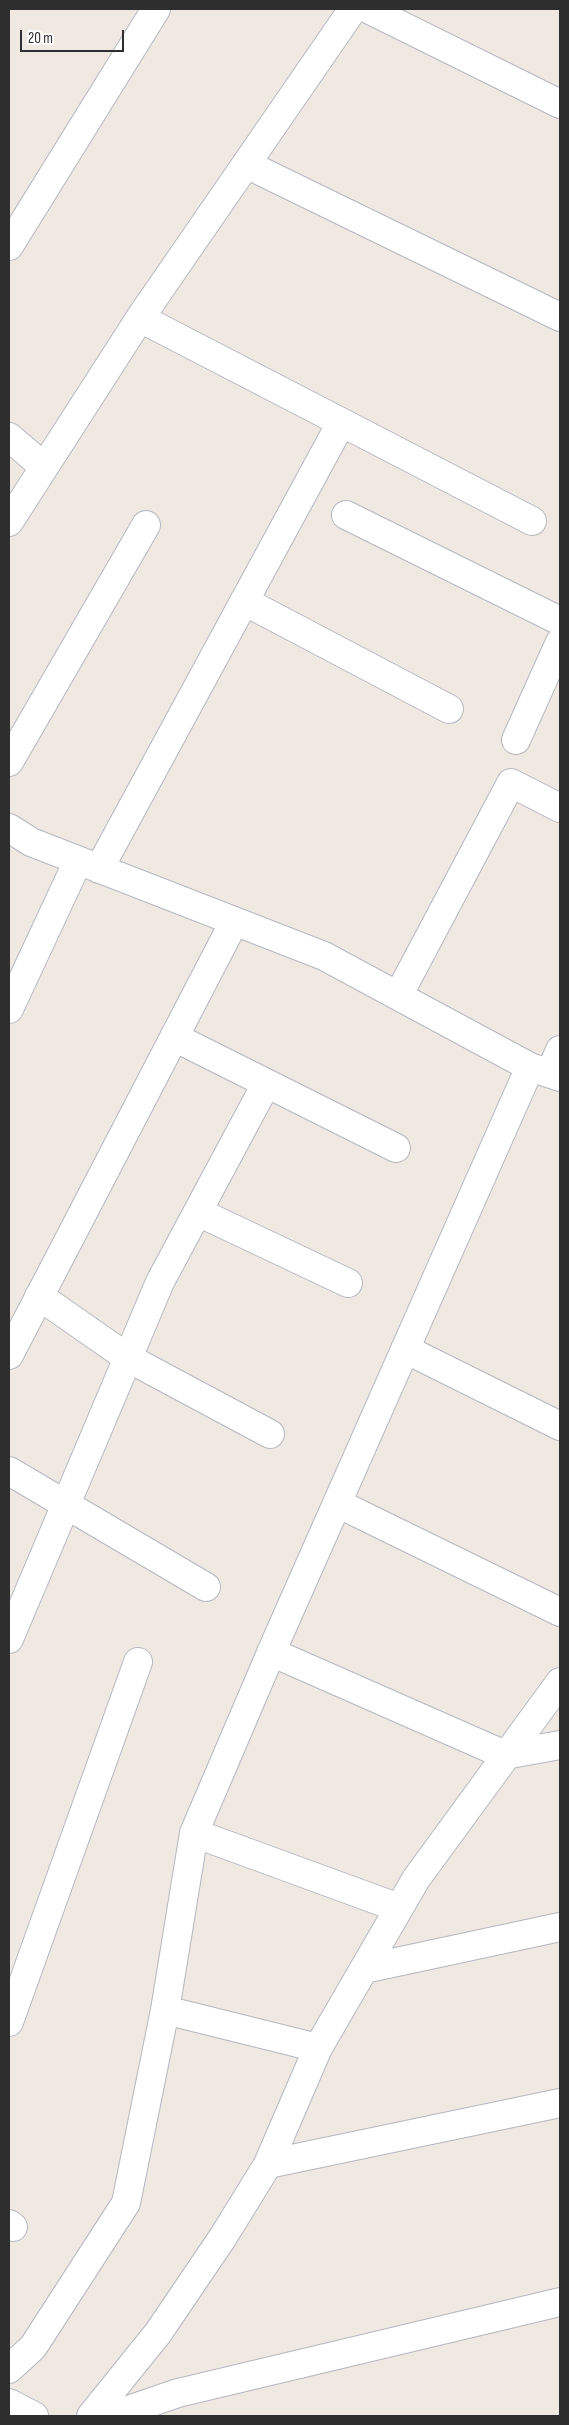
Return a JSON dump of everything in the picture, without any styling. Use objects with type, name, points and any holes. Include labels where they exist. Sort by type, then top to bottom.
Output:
[{"type":"street","points":[[9,246],[156,9]]},
{"type":"street","points":[[9,522],[43,466],[140,318],[353,9]]},
{"type":"street","points":[[368,9],[560,104]]},
{"type":"street","points":[[246,164],[560,317]]},
{"type":"street","points":[[140,318],[532,521]]},
{"type":"street","points":[[9,1009],[88,865],[244,601],[341,422]]},
{"type":"street","points":[[9,437],[43,466]]},
{"type":"street","points":[[346,515],[560,621]]},
{"type":"street","points":[[9,762],[146,525]]},
{"type":"street","points":[[244,601],[449,709]]},
{"type":"street","points":[[516,740],[560,642]]},
{"type":"street","points":[[398,996],[511,783],[560,808]]},
{"type":"street","points":[[9,828],[31,842],[324,956],[398,996],[550,1067],[405,1349],[194,1832],[165,2010],[126,2203],[33,2347],[9,2369]]},
{"type":"street","points":[[9,1355],[234,922]]},
{"type":"street","points":[[174,1038],[396,1148]]},
{"type":"street","points":[[9,1639],[160,1282],[266,1084]]},
{"type":"street","points":[[198,1212],[348,1283]]},
{"type":"street","points":[[39,1296],[128,1358],[270,1434]]},
{"type":"street","points":[[405,1349],[559,1424]]},
{"type":"street","points":[[9,1471],[65,1506],[206,1587]]},
{"type":"street","points":[[337,1503],[560,1612]]},
{"type":"street","points":[[271,1652],[505,1755],[560,1745]]},
{"type":"street","points":[[9,2022],[138,1662]]},
{"type":"street","points":[[91,2416],[158,2333],[223,2237],[268,2164],[318,2048],[416,1878],[560,1682]]},
{"type":"street","points":[[194,1832],[398,1908]]},
{"type":"street","points":[[364,1969],[560,1927]]},
{"type":"street","points":[[165,2010],[318,2048]]},
{"type":"street","points":[[268,2164],[560,2103]]},
{"type":"street","points":[[111,2416],[178,2393],[560,2302]]},
{"type":"street","points":[[9,2403],[34,2416]]}]
